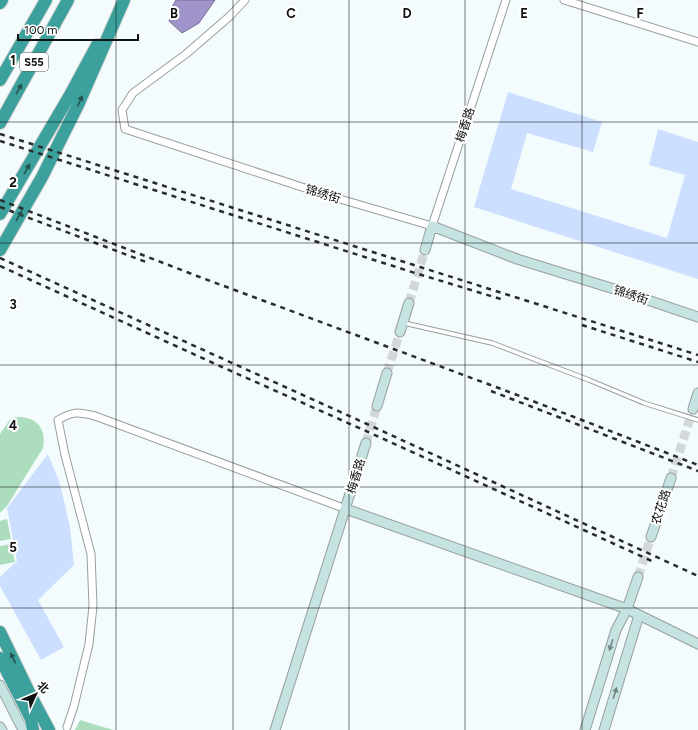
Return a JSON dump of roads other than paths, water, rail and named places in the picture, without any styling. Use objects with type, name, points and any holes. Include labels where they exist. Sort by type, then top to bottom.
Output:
[{"type":"highway","name":"S55","points":[[0,80],[46,0]]},
{"type":"highway","name":"S55","points":[[0,123],[68,0]]},
{"type":"highway","points":[[0,214],[70,95],[123,0]]},
{"type":"highway","points":[[0,250],[42,177],[78,105],[123,0]]},
{"type":"highway","points":[[0,632],[49,730]]},
{"type":"highway","points":[[0,658],[32,724]]},
{"type":"street","name":"锦绣街","points":[[245,0],[230,16],[186,54],[133,93],[122,110],[125,129],[323,194],[432,226],[517,259],[698,317]]},
{"type":"street","name":"梅香路","points":[[425,250],[506,0]]},
{"type":"street","points":[[564,0],[698,42]]},
{"type":"street","points":[[400,332],[409,303]]},
{"type":"street","points":[[377,406],[387,373]]},
{"type":"street","points":[[693,410],[698,393]]},
{"type":"street","points":[[67,727],[74,706],[89,644],[93,606],[91,554],[65,455],[58,420],[69,414],[80,412],[346,510],[627,610],[698,644]]},
{"type":"street","name":"梅香路","points":[[275,730],[366,443]]},
{"type":"street","name":"农花路","points":[[651,537],[670,478]]},
{"type":"street","points":[[585,730],[616,630],[627,610],[638,577]]},
{"type":"street","points":[[604,730],[639,615]]},
{"type":"street","points":[[0,685],[24,730]]},
{"type":"lane","points":[[403,323],[492,343],[644,403],[698,420]]},
{"type":"tunnel","points":[[409,303],[425,250]]},
{"type":"tunnel","points":[[387,373],[400,332]]},
{"type":"tunnel","points":[[366,443],[377,406]]},
{"type":"tunnel","points":[[671,478],[693,409]]},
{"type":"tunnel","points":[[638,577],[651,537]]},
{"type":"railway","points":[[0,134],[698,355]]},
{"type":"railway","points":[[0,141],[504,300]]},
{"type":"railway","points":[[0,200],[197,276],[512,393],[698,465]]},
{"type":"railway","points":[[0,207],[146,262]]},
{"type":"railway","points":[[0,258],[698,576]]},
{"type":"railway","points":[[0,266],[654,562]]},
{"type":"railway","points":[[582,325],[698,362]]},
{"type":"railway","points":[[491,391],[698,471]]}]
